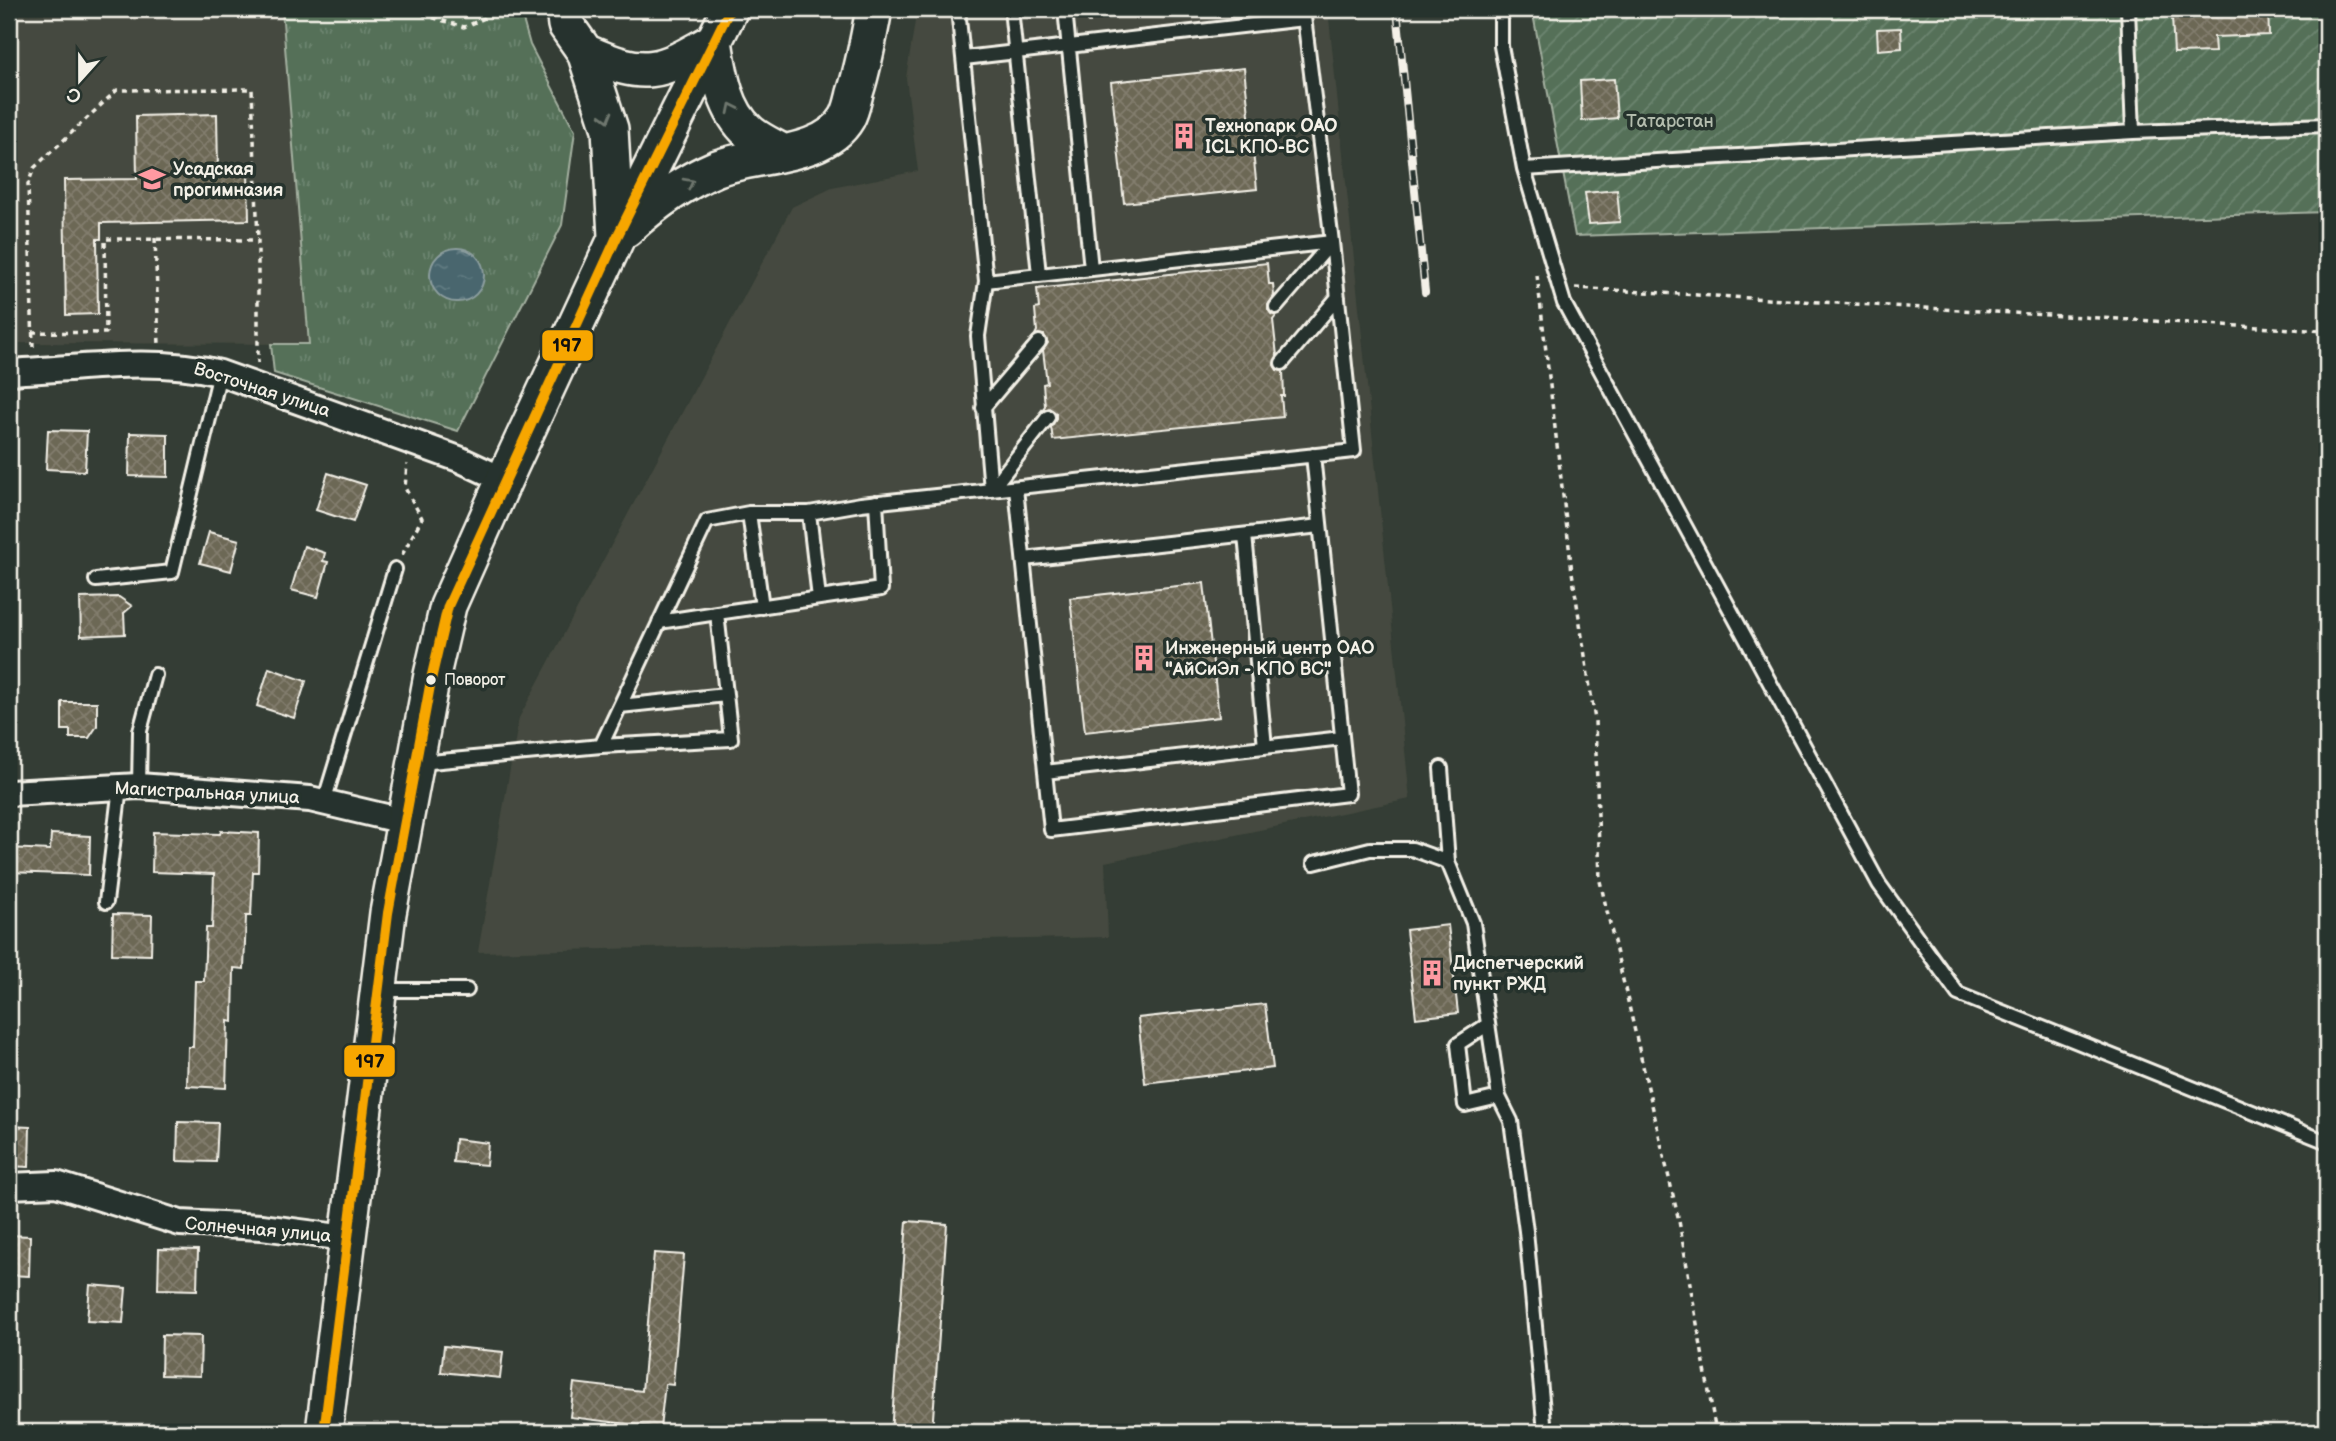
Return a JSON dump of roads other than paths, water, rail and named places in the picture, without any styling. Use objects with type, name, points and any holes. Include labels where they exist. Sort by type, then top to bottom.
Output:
[{"type":"street","points":[[564,9],[566,25],[585,52],[610,129],[616,239]]},
{"type":"street","points":[[324,1432],[387,913],[432,675],[448,606],[616,239],[730,9]]},
{"type":"street","points":[[616,239],[647,209],[716,169],[815,146],[835,134],[848,118],[863,69],[874,9]]},
{"type":"street","points":[[585,52],[614,65],[647,71],[675,63],[714,41]]},
{"type":"street","points":[[714,41],[720,77],[734,114],[749,132],[782,152]]},
{"type":"street","name":"Восточная улица","points":[[9,372],[160,364],[192,366],[220,373],[459,459],[504,480]]},
{"type":"street","name":"Магистральная улица","points":[[9,793],[130,786],[310,799],[403,821]]},
{"type":"street","name":"Солнечная улица","points":[[9,1186],[56,1184],[180,1223],[262,1227],[346,1238]]},
{"type":"lane","points":[[958,9],[986,281],[978,336],[991,491]]},
{"type":"lane","points":[[1011,9],[1040,274]]},
{"type":"lane","points":[[1065,9],[1091,269]]},
{"type":"lane","points":[[1501,9],[1501,46],[1524,169],[1564,303],[1879,884],[1958,994],[2327,1142]]},
{"type":"lane","points":[[2128,9],[2133,132]]},
{"type":"lane","points":[[601,746],[707,521],[749,513],[809,513],[876,502],[1354,451],[1304,14],[1069,48],[964,58]]},
{"type":"lane","points":[[1524,169],[2133,132],[2327,125]]},
{"type":"lane","points":[[986,281],[1332,242]]},
{"type":"lane","points":[[1276,307],[1332,242]]},
{"type":"lane","points":[[1282,363],[1338,297]]},
{"type":"lane","points":[[983,408],[1039,342]]},
{"type":"lane","points":[[96,580],[172,572],[220,373]]},
{"type":"lane","points":[[991,491],[1048,418]]},
{"type":"lane","points":[[1016,488],[1051,830],[1348,794],[1313,455]]},
{"type":"lane","points":[[659,622],[881,589],[876,502]]},
{"type":"lane","points":[[749,513],[762,607]]},
{"type":"lane","points":[[809,513],[819,598]]},
{"type":"lane","points":[[1024,559],[1320,526]]},
{"type":"lane","points":[[1245,535],[1265,747]]},
{"type":"lane","points":[[324,802],[395,569]]},
{"type":"lane","points":[[416,763],[601,746],[731,739],[717,613]]},
{"type":"lane","points":[[106,902],[140,731],[155,675]]},
{"type":"lane","points":[[620,706],[726,695]]},
{"type":"lane","points":[[1045,772],[1342,738]]},
{"type":"lane","points":[[1441,768],[1448,862],[1473,923],[1499,1097],[1511,1121],[1526,1231],[1545,1432]]},
{"type":"lane","points":[[1314,863],[1370,849],[1412,849],[1448,862]]},
{"type":"lane","points":[[379,990],[467,990]]},
{"type":"lane","points":[[1487,1025],[1458,1044],[1465,1105],[1499,1097]]},
{"type":"water","points":[[457,248],[476,256],[484,275],[476,294],[457,302],[438,294],[430,275],[438,256]]},
{"type":"railway","points":[[1397,9],[1425,292]]},
{"type":"place","name":"Технопарк OAO ICL КПО-ВС","points":[[1184,136]]},
{"type":"place","name":"Усадская прогимназия","points":[[152,179]]},
{"type":"place","name":"Инженерный центр ОАО \"АйСиЭл - КПО ВС\"","points":[[1144,658]]},
{"type":"place","name":"Поворот","points":[[431,680]]},
{"type":"place","name":"Диспетчерский пункт РЖД","points":[[1432,973]]},
{"type":"park label","name":"Татарстан","points":[[1670,121]]}]
